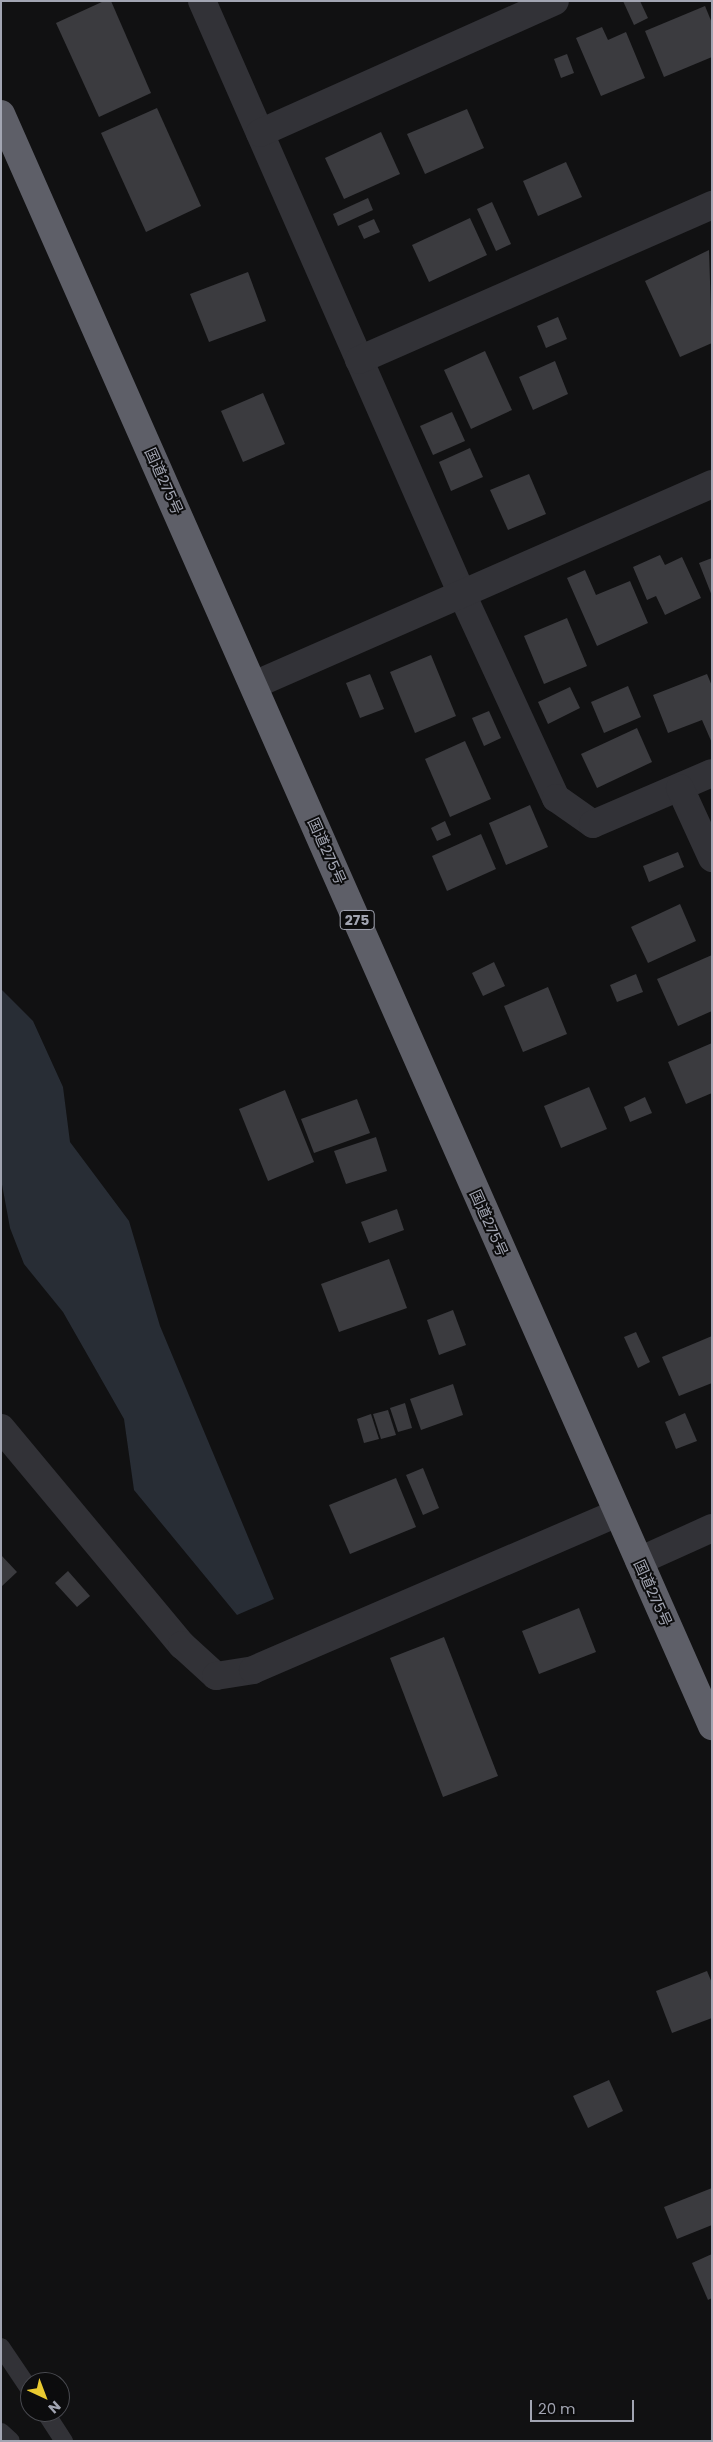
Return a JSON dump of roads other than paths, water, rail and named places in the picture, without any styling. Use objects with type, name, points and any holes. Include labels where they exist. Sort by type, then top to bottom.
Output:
[{"type":"highway","name":"国道275号","points":[[1,114],[254,685],[616,1514],[639,1561],[712,1726]]},
{"type":"street","points":[[202,1],[462,594],[556,798],[593,824],[712,773]]},
{"type":"street","points":[[260,133],[555,1]]},
{"type":"street","points":[[359,360],[712,205]]},
{"type":"street","points":[[254,685],[712,484]]},
{"type":"street","points":[[680,788],[712,858]]},
{"type":"street","points":[[1,1428],[182,1645],[216,1676],[253,1670],[616,1514]]},
{"type":"street","points":[[639,1561],[712,1528]]},
{"type":"lane","points":[[1,2347],[20,2375]]},
{"type":"lane","points":[[52,2422],[64,2441]]},
{"type":"lane","points":[[1,2432],[11,2441]]}]
